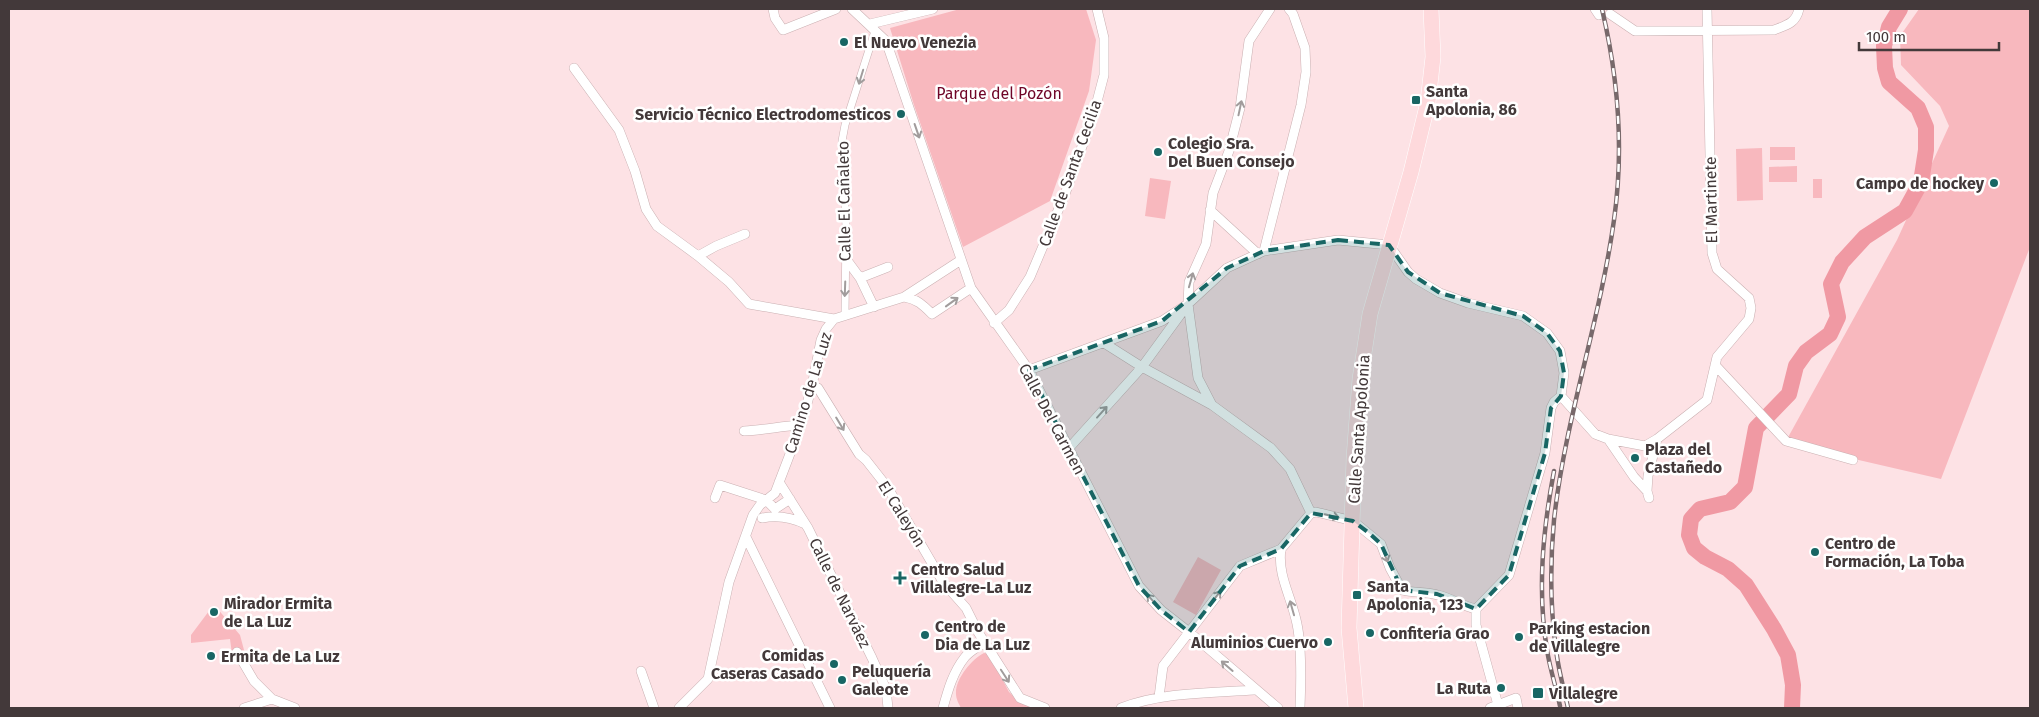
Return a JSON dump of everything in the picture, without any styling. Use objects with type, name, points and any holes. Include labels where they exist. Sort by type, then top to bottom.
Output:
[{"type":"main road","name":"Calle Santa Apolonia","points":[[1356,708],[1349,628],[1354,458],[1360,379],[1370,314],[1428,102],[1433,57],[1431,9]]},
{"type":"street","points":[[773,9],[775,18],[784,30],[836,9]]},
{"type":"street","name":"Calle Del Carmen","points":[[852,9],[886,41],[971,288],[1029,370],[1139,586],[1161,610],[1189,632],[1254,690],[1278,708]]},
{"type":"street","points":[[872,27],[933,9]]},
{"type":"street","name":"Calle de Santa Cecilia","points":[[994,323],[1009,310],[1030,277],[1065,194],[1094,113],[1104,75],[1104,38],[1097,9]]},
{"type":"street","points":[[1212,405],[1198,378],[1188,304],[1190,282],[1206,244],[1214,193],[1229,151],[1240,108],[1250,41],[1270,9]]},
{"type":"street","points":[[1261,252],[1301,105],[1306,72],[1306,48],[1293,14],[1289,9]]},
{"type":"street","name":"El Martinete","points":[[1561,396],[1595,434],[1608,439],[1645,446],[1657,439],[1707,400],[1717,356],[1749,319],[1751,308],[1749,298],[1717,269],[1712,253],[1707,9]]},
{"type":"street","points":[[1612,12],[1620,21],[1635,31],[1774,30],[1791,24],[1797,16],[1798,9]]},
{"type":"street","name":"Calle El Cañaleto","points":[[845,316],[846,259],[842,141],[872,27]]},
{"type":"street","points":[[574,68],[619,130],[635,171],[646,209],[657,226],[729,282],[749,304],[834,320],[904,298],[961,260]]},
{"type":"street","points":[[1210,210],[1261,252]]},
{"type":"street","points":[[698,256],[745,234]]},
{"type":"street","points":[[1029,370],[1162,322],[1188,304],[1227,268],[1261,252],[1338,240],[1389,245],[1408,272],[1440,293],[1468,303],[1523,316],[1546,333],[1560,351],[1564,373],[1561,396],[1550,408],[1544,453],[1509,576],[1476,609],[1476,625],[1494,707],[1516,698],[1518,708]]},
{"type":"street","points":[[846,259],[860,278],[874,307]]},
{"type":"street","points":[[860,278],[888,267]]},
{"type":"street","points":[[904,298],[914,299],[932,314],[971,288]]},
{"type":"street","points":[[1069,448],[1142,367],[1188,304]]},
{"type":"street","name":"Camino de La Luz","points":[[679,708],[708,679],[729,582],[753,515],[775,493],[801,425],[812,386],[821,340],[834,320]]},
{"type":"street","points":[[1104,343],[1142,367],[1212,405],[1271,448],[1290,469],[1311,512]]},
{"type":"street","points":[[1715,365],[1786,441],[1853,460]]},
{"type":"street","name":"El Caleyón","points":[[812,386],[818,388],[859,454],[888,488],[943,582],[966,608],[984,642],[1020,698],[1044,708]]},
{"type":"street","points":[[744,431],[768,430],[784,426],[801,425]]},
{"type":"street","points":[[1608,439],[1648,494],[1648,476],[1657,439]]},
{"type":"street","name":"Calle de Narváez","points":[[779,482],[805,524],[876,666],[886,688],[888,708]]},
{"type":"street","points":[[715,498],[720,485],[775,509]]},
{"type":"street","points":[[726,492],[763,503]]},
{"type":"street","points":[[790,499],[762,518],[747,533],[830,708]]},
{"type":"street","points":[[1311,512],[1353,521],[1381,544],[1390,568],[1402,590],[1419,594],[1438,594],[1464,606],[1476,609]]},
{"type":"street","points":[[1300,708],[1301,686],[1297,624],[1279,563],[1282,549],[1311,512]]},
{"type":"street","points":[[762,518],[772,516],[788,518],[805,524]]},
{"type":"street","points":[[1159,697],[1163,666],[1240,566],[1282,549]]},
{"type":"street","points":[[943,708],[949,684],[957,670],[967,656],[984,642]]},
{"type":"street","points":[[237,652],[254,680],[272,699],[295,708]]},
{"type":"street","points":[[641,671],[654,708]]},
{"type":"street","points":[[1120,708],[1139,701],[1159,697],[1254,690]]},
{"type":"street","points":[[947,694],[952,708]]},
{"type":"street","points":[[244,708],[272,699]]},
{"type":"highlighted area","points":[[1338,240],[1389,245],[1408,272],[1440,293],[1523,316],[1547,333],[1560,351],[1564,373],[1561,396],[1551,408],[1545,453],[1509,575],[1476,609],[1437,594],[1402,590],[1381,544],[1369,533],[1353,521],[1311,513],[1281,549],[1240,566],[1189,632],[1161,610],[1139,586],[1029,370],[1162,321],[1227,268],[1264,251]]},
{"type":"green space","name":"Parque del Pozón","points":[[960,9],[1086,9],[1096,40],[1089,91],[1050,201],[963,247],[914,105],[890,28]]},
{"type":"green space","points":[[1919,9],[2030,9],[2030,247],[1941,479],[1786,441],[1897,240],[1949,126],[1940,106],[1901,65],[1900,36]]},
{"type":"green space","points":[[1770,147],[1795,147],[1795,160],[1770,160]]},
{"type":"green space","points":[[1762,148],[1763,200],[1737,201],[1736,149]]},
{"type":"green space","points":[[1797,166],[1797,182],[1769,182],[1769,167]]},
{"type":"green space","points":[[1150,178],[1171,181],[1165,219],[1145,216]]},
{"type":"green space","points":[[1813,179],[1822,179],[1822,198],[1813,198]]},
{"type":"green space","points":[[1198,557],[1221,570],[1196,615],[1173,602]]},
{"type":"green space","points":[[212,607],[216,607],[240,635],[244,650],[232,654],[230,639],[191,643],[191,635]]},
{"type":"green space","points":[[984,653],[989,654],[1009,692],[1021,703],[1036,708],[961,708],[956,696],[958,682],[970,665]]},
{"type":"waterway","points":[[1792,708],[1793,685],[1788,655],[1746,585],[1728,569],[1705,557],[1694,548],[1689,535],[1691,519],[1700,509],[1730,502],[1745,487],[1756,428],[1789,394],[1796,366],[1806,352],[1830,334],[1838,317],[1831,284],[1842,262],[1865,237],[1905,211],[1921,182],[1926,150],[1926,127],[1918,108],[1889,82],[1885,68],[1884,46],[1889,27],[1900,9]]},
{"type":"railway","points":[[1568,708],[1558,664],[1554,633],[1551,568],[1554,520],[1566,445],[1608,258],[1619,167],[1618,114],[1612,61],[1602,9]]},
{"type":"railway","points":[[1554,471],[1544,538],[1542,605],[1547,650],[1560,706]]},
{"type":"place","name":"El Nuevo Venezia","points":[[844,42]]},
{"type":"place","name":"Santa Apolonia, 86","points":[[1416,100]]},
{"type":"place","name":"Servicio Técnico Electrodomesticos","points":[[901,114]]},
{"type":"place","name":"Colegio Sra. Del Buen Consejo","points":[[1158,152]]},
{"type":"place","name":"Campo de hockey","points":[[1994,183]]},
{"type":"place","name":"Plaza del Castañedo","points":[[1635,458]]},
{"type":"place","name":"Centro de Formación, La Toba","points":[[1815,552]]},
{"type":"place","name":"Centro Salud Villalegre-La Luz","points":[[900,578]]},
{"type":"place","name":"Santa Apolonia, 123","points":[[1357,595]]},
{"type":"place","name":"Mirador Ermita de La Luz","points":[[214,612]]},
{"type":"place","name":"Confitería Grao","points":[[1370,633]]},
{"type":"place","name":"Centro de Dia de La Luz","points":[[925,635]]},
{"type":"place","name":"Parking estacion de Villalegre","points":[[1519,637]]},
{"type":"place","name":"Aluminios Cuervo","points":[[1328,642]]},
{"type":"place","name":"Ermita de La Luz","points":[[211,656]]},
{"type":"place","name":"Comidas Caseras Casado","points":[[834,664]]},
{"type":"place","name":"Peluquería Galeote","points":[[842,680]]},
{"type":"place","name":"La Ruta","points":[[1501,688]]},
{"type":"place","name":"Villalegre","points":[[1538,693]]}]
